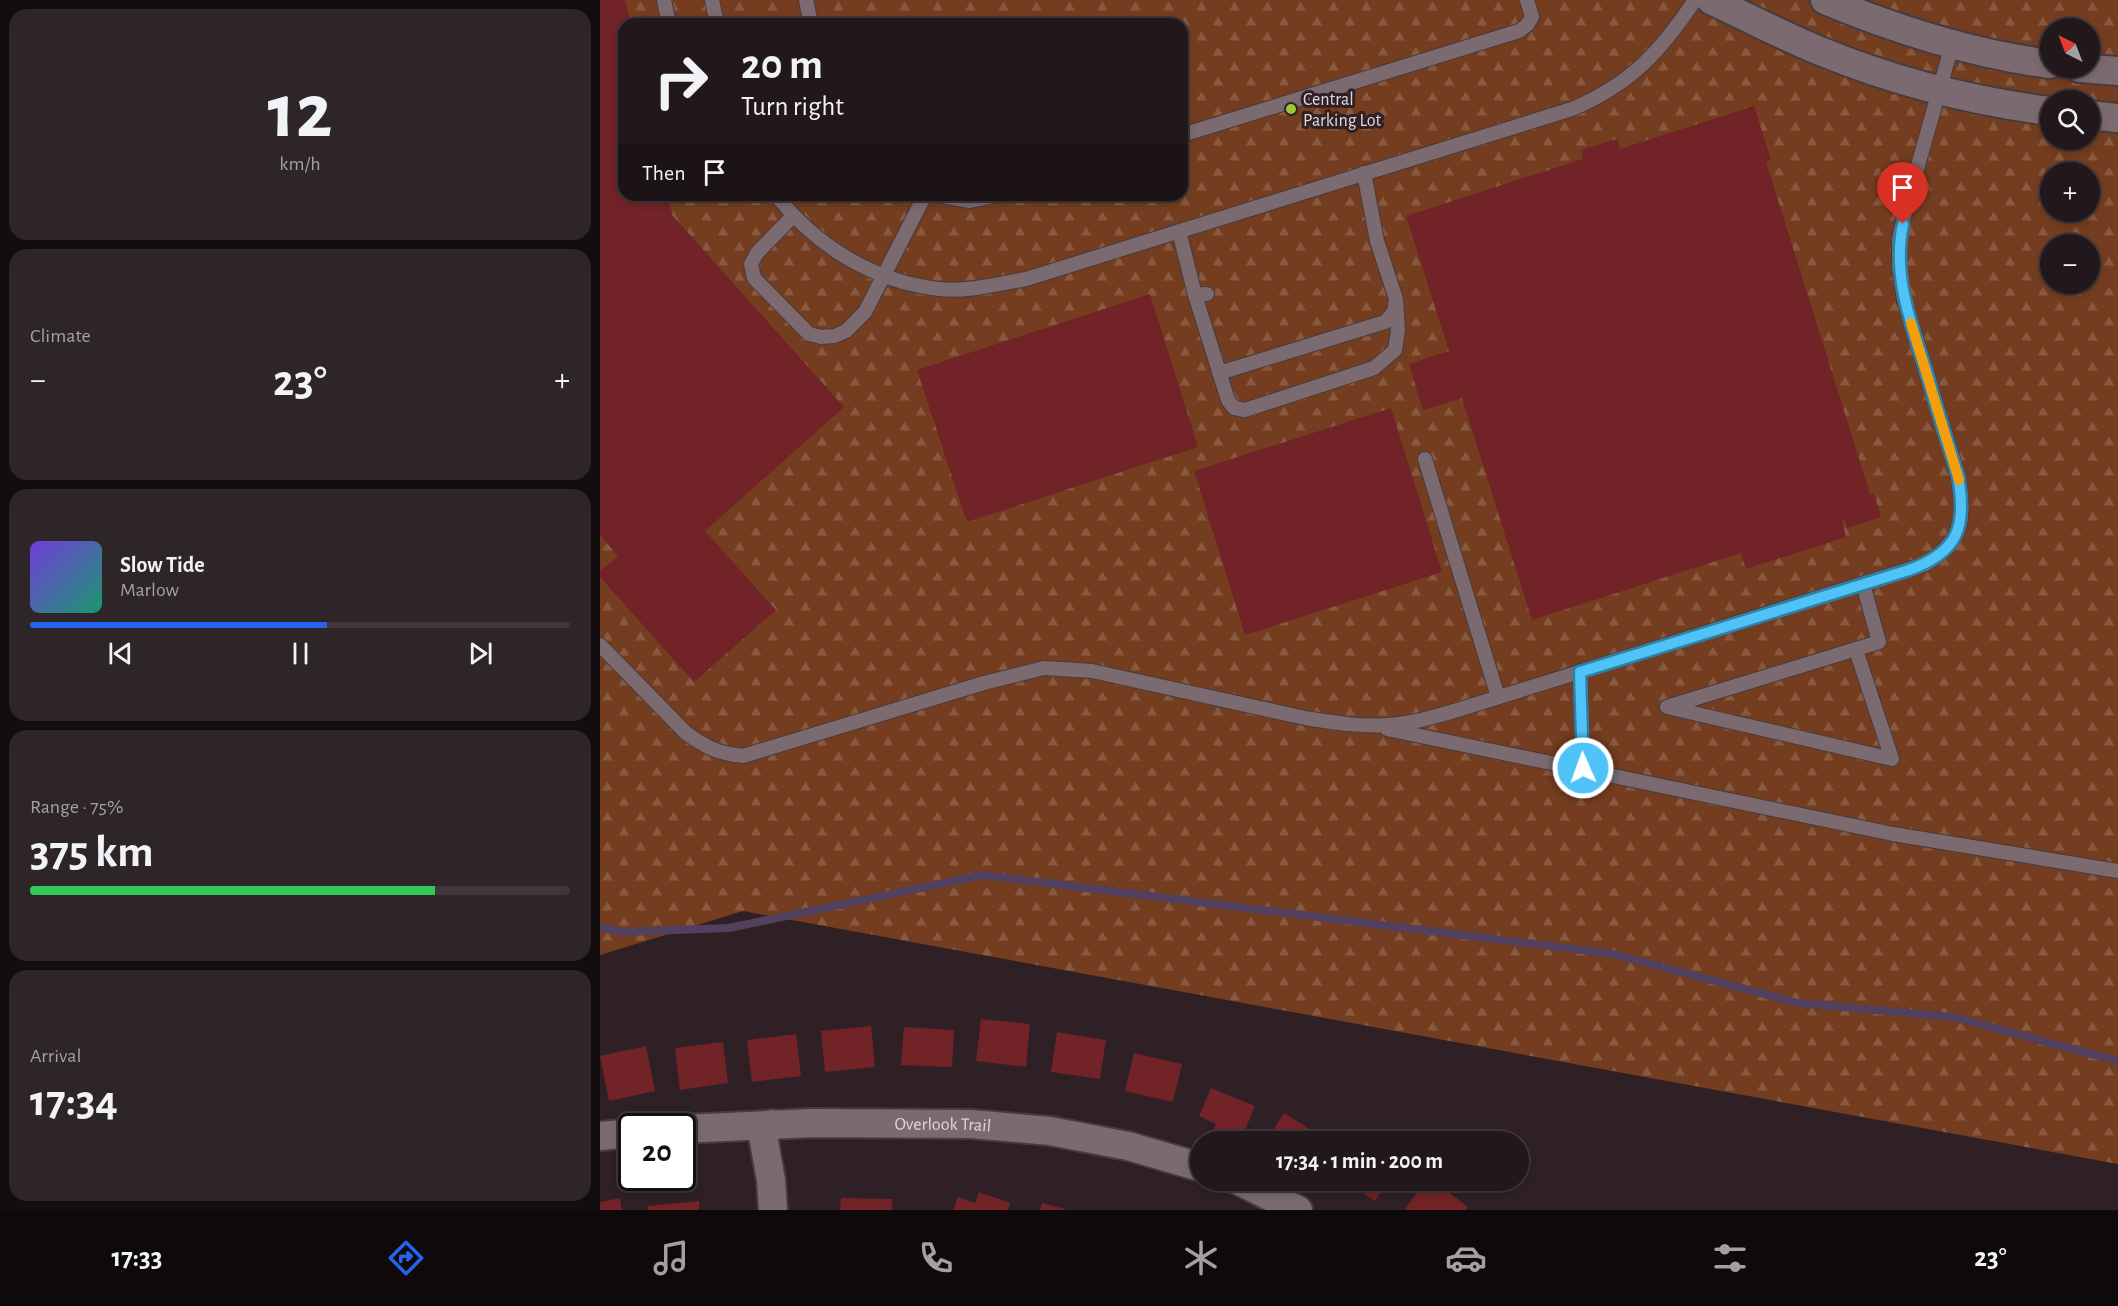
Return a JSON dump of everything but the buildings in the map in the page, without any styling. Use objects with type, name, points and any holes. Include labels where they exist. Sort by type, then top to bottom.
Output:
[{"type":"street","points":[[1711,0],[1819,51],[1873,71],[1988,102],[2040,110]]},
{"type":"street","points":[[1825,0],[1904,30],[1952,45],[2040,62]]},
{"type":"street","points":[[2100,69],[2118,70]]},
{"type":"street","points":[[2100,116],[2118,118]]},
{"type":"street","points":[[772,1124],[763,1136],[771,1180],[773,1210]]},
{"type":"street","name":"Overlook Trail","points":[[696,1128],[772,1124],[971,1124],[1039,1130],[1128,1146],[1190,1164]]},
{"type":"street","points":[[600,1136],[618,1134]]},
{"type":"street","points":[[1259,1191],[1298,1210]]},
{"type":"lane","points":[[664,0],[668,18]]},
{"type":"lane","points":[[712,0],[716,18]]},
{"type":"lane","points":[[806,0],[810,18]]},
{"type":"lane","points":[[1188,133],[1519,31],[1532,18],[1527,0]]},
{"type":"lane","points":[[781,201],[793,216],[820,241],[883,275],[939,289],[983,287],[1026,279],[1572,109],[1600,98],[1624,82],[1655,53],[1695,0]]},
{"type":"lane","points":[[600,645],[686,732],[702,744],[720,753],[743,756],[984,683],[1044,668],[1092,670],[1305,718],[1340,724],[1368,725],[1414,722],[1926,564],[1955,539],[1961,516],[1962,500],[1958,476],[1904,299],[1899,268],[1899,239],[1952,45]]},
{"type":"lane","points":[[1179,231],[1201,294],[1227,400],[1234,408],[1245,410],[1374,368],[1395,350],[1398,332],[1396,299],[1377,241],[1364,173]]},
{"type":"lane","points":[[793,216],[757,253],[751,264],[754,278],[809,334],[821,337],[835,336],[846,331],[865,312],[922,201]]},
{"type":"lane","points":[[1219,373],[1385,322],[1394,312],[1396,299]]},
{"type":"lane","points":[[1425,459],[1498,697]]},
{"type":"lane","points":[[1856,650],[1892,759],[1667,706],[1879,642],[1863,584]]},
{"type":"lane","points":[[1580,672],[1583,768]]},
{"type":"lane","points":[[1368,725],[1893,834],[2118,870]]},
{"type":"green space","points":[[600,0],[2118,0],[2118,1164],[743,911],[600,955]]},
{"type":"waterway","points":[[600,927],[622,932],[729,928],[983,875],[1613,954],[1798,1003],[1953,1017],[2118,1061]]},
{"type":"slow traffic","points":[[1911,323],[1959,480]]},
{"type":"place","name":"Central Parking Lot","points":[[1291,109]]},
{"type":"route","points":[[1583,768],[1580,672],[1926,564],[1948,548],[1955,539],[1959,529],[1962,500],[1958,476],[1904,299],[1899,268],[1899,239],[1903,224]]}]
